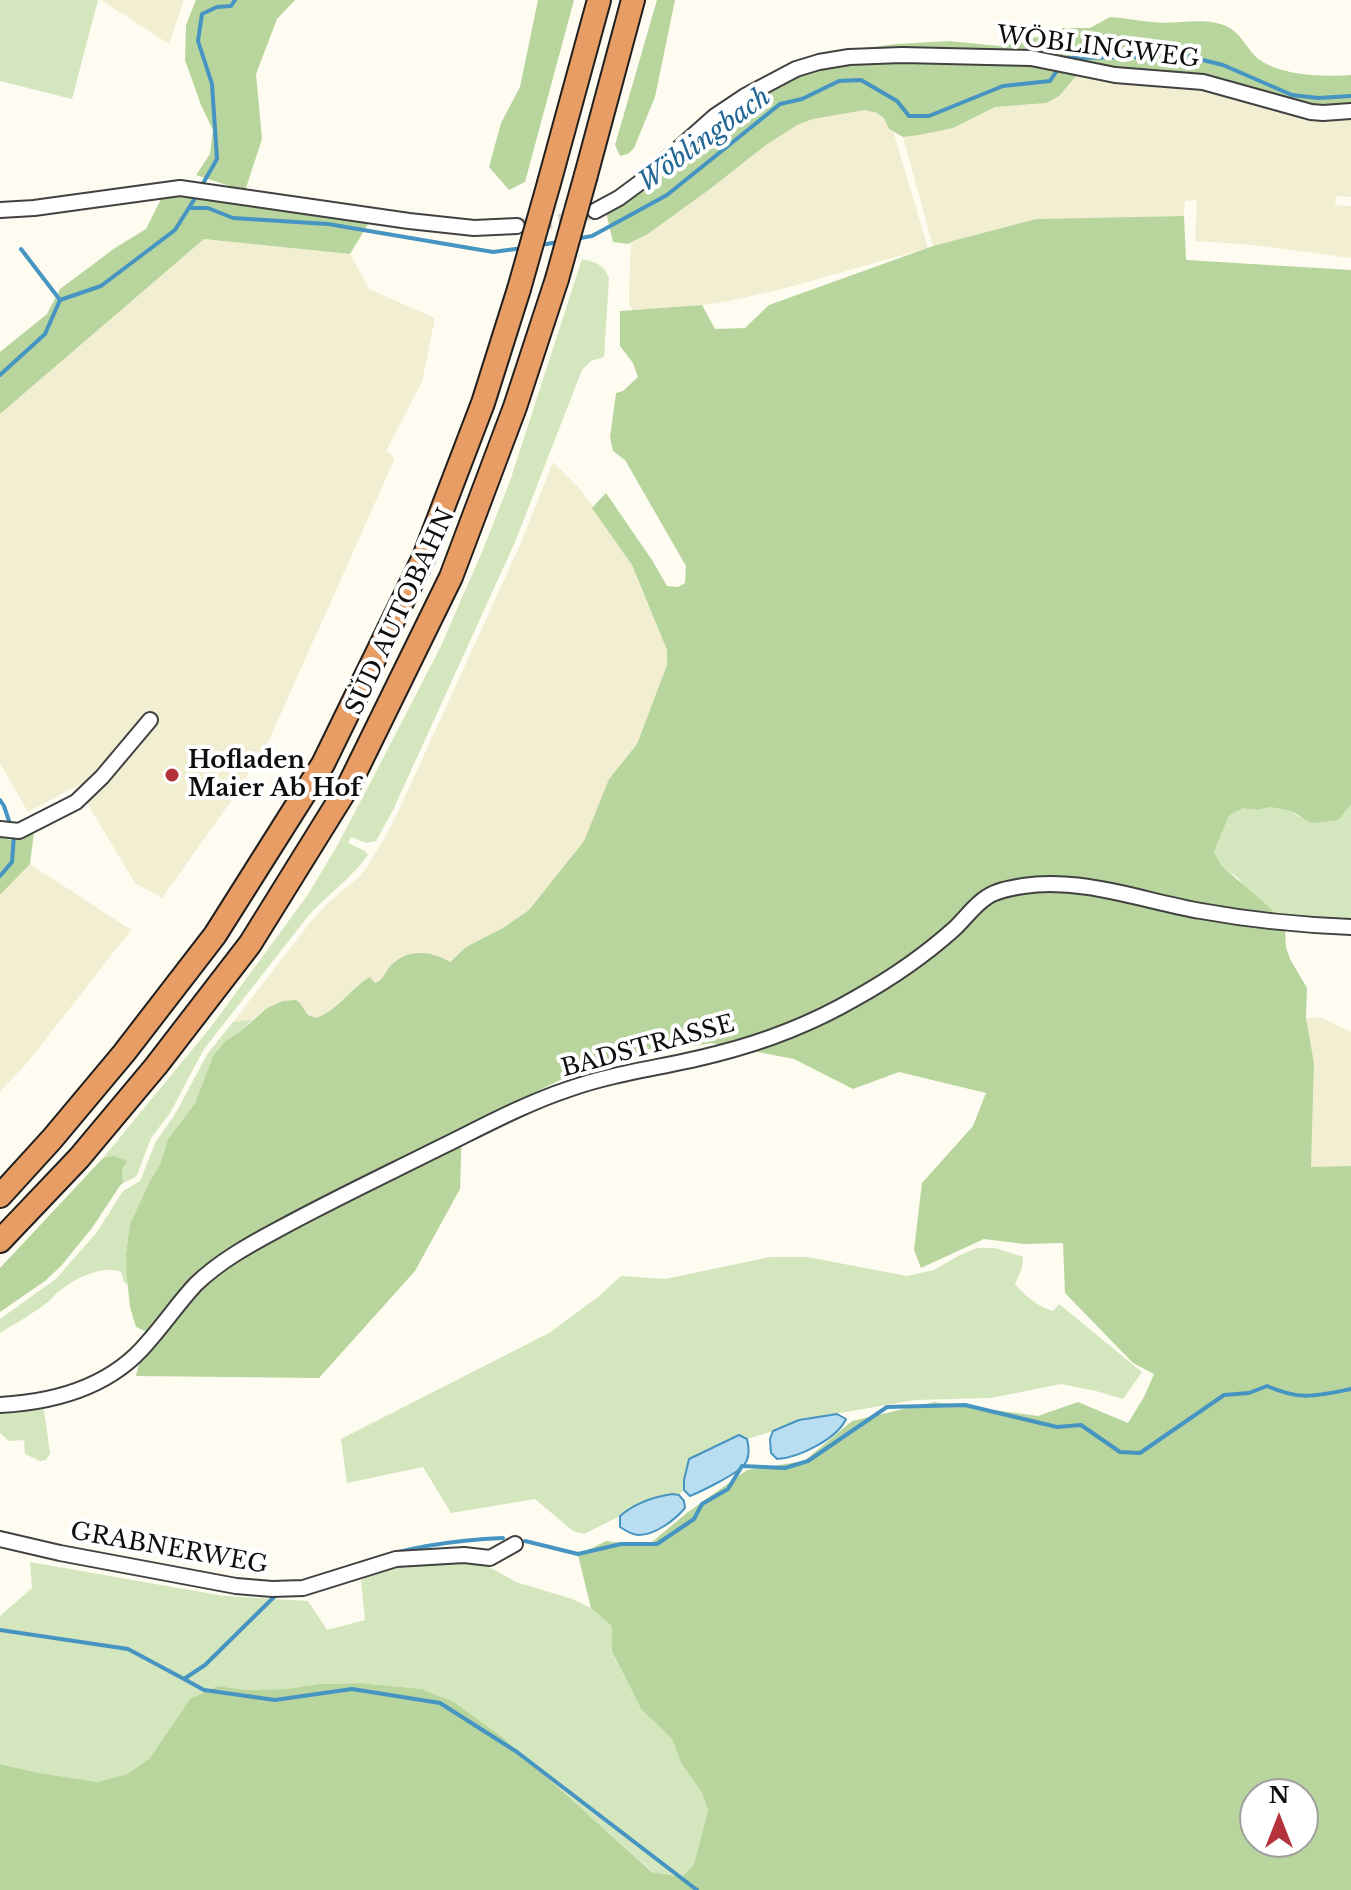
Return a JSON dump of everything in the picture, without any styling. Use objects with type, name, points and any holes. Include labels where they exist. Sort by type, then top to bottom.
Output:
[{"type":"highway","name":"SÜD AUTOBAHN","points":[[0,1196],[124,1053],[215,935],[323,764],[424,557],[483,403],[519,289],[599,0]]},
{"type":"highway","name":"SÜD AUTOBAHN","points":[[0,1241],[79,1158],[156,1066],[240,956],[350,783],[451,577],[515,407],[557,279],[633,0]]},
{"type":"street","name":"WÖBLINGWEG","points":[[595,211],[642,181],[715,116],[745,96],[796,69],[849,57],[1031,58],[1115,75],[1203,82],[1311,112],[1351,111]]},
{"type":"street","points":[[0,210],[34,208],[159,189],[190,189],[409,221],[474,228],[517,226]]},
{"type":"street","points":[[9,830],[76,802],[102,777],[150,720]]},
{"type":"street","name":"BADSTRASSE","points":[[0,1405],[70,1394],[108,1377],[146,1345],[212,1270],[239,1251],[329,1202],[524,1107],[566,1090],[600,1079],[718,1054],[832,1011],[893,975],[956,928],[988,896],[1003,890],[1072,885],[1202,911],[1307,925],[1351,927]]},
{"type":"street","name":"GRABNERWEG","points":[[0,1539],[236,1586],[272,1589],[303,1588],[396,1559],[464,1555],[490,1558],[515,1544]]},
{"type":"shaded area","points":[[101,0],[184,0],[169,44]]},
{"type":"shaded area","points":[[1079,72],[1186,84],[1351,116],[1351,197],[1336,196],[1335,205],[1351,206],[1351,258],[1254,245],[1195,241],[1197,200],[1185,201],[1184,216],[1036,219],[933,246],[903,137],[953,128],[995,107],[1030,105]]},
{"type":"shaded area","points":[[865,110],[884,118],[893,131],[928,248],[729,301],[633,310],[629,305],[631,243],[648,234],[797,125],[813,119]]},
{"type":"shaded area","points":[[204,239],[350,254],[369,289],[435,318],[422,382],[386,451],[395,458],[270,738],[234,797],[162,898],[135,883],[87,803],[82,783],[28,812],[0,763],[0,414]]},
{"type":"shaded area","points":[[553,462],[581,490],[632,565],[667,650],[667,665],[637,744],[609,779],[584,841],[529,910],[466,947],[449,962],[442,957],[390,966],[381,981],[375,984],[372,979],[359,983],[332,1012],[318,1018],[309,1015],[296,1000],[283,1001],[267,1008],[253,1019],[233,1022],[313,919],[358,878],[385,837],[520,545]]},
{"type":"shaded area","points":[[30,864],[131,930],[27,1063],[0,1092],[0,895]]},
{"type":"shaded area","points":[[1320,1017],[1351,1032],[1351,1166],[1311,1168],[1314,1063],[1306,1018]]},
{"type":"green space","points":[[0,0],[98,0],[72,99],[0,81]]},
{"type":"green space","points":[[196,0],[295,0],[277,19],[256,74],[262,139],[245,191],[196,175],[210,154],[213,130],[185,60],[186,25]]},
{"type":"green space","points":[[538,0],[574,0],[525,182],[509,190],[489,167],[501,123],[520,87]]},
{"type":"green space","points":[[657,0],[675,0],[655,97],[634,148],[620,156],[615,145]]},
{"type":"green space","points":[[1110,17],[1162,23],[1218,23],[1239,36],[1256,57],[1276,68],[1315,75],[1351,75],[1351,105],[1312,105],[1204,76],[1087,63],[1059,96],[1046,103],[995,107],[953,128],[903,137],[889,129],[884,118],[877,113],[865,110],[813,119],[797,125],[648,234],[628,244],[613,242],[606,212],[708,129],[764,91],[792,77],[820,67],[863,62],[864,48],[949,41],[999,46],[1063,28],[1090,28]]},
{"type":"green space","points":[[183,193],[370,221],[350,254],[204,239],[0,414],[0,352],[47,314],[60,289],[146,229],[163,195]]},
{"type":"green space","points":[[1184,216],[1186,260],[1351,270],[1351,804],[1338,820],[1312,823],[1291,811],[1270,807],[1258,810],[1243,808],[1229,815],[1214,852],[1222,866],[1272,910],[1285,929],[1290,959],[1307,988],[1306,1018],[1314,1063],[1311,1167],[1351,1166],[1351,1890],[0,1890],[0,1764],[97,1782],[127,1774],[149,1759],[190,1699],[217,1686],[247,1690],[360,1683],[422,1689],[454,1702],[503,1738],[652,1872],[682,1877],[694,1864],[708,1810],[702,1793],[681,1763],[672,1739],[641,1709],[612,1652],[612,1626],[591,1608],[578,1555],[606,1541],[647,1546],[747,1470],[804,1461],[852,1421],[934,1402],[1038,1416],[1078,1402],[1128,1423],[1144,1397],[1154,1374],[1133,1363],[1065,1293],[1063,1243],[1024,1244],[984,1239],[921,1268],[914,1250],[922,1183],[973,1126],[986,1093],[899,1072],[853,1089],[794,1059],[711,1043],[596,1063],[462,1127],[460,1189],[415,1271],[319,1378],[136,1376],[147,1332],[136,1327],[130,1307],[126,1254],[130,1224],[161,1162],[168,1139],[195,1103],[213,1056],[225,1041],[267,1008],[283,1001],[296,1000],[308,1015],[317,1018],[370,977],[375,983],[380,981],[394,962],[402,957],[426,953],[450,962],[466,947],[529,910],[584,841],[609,779],[637,744],[667,665],[667,650],[632,565],[592,508],[606,493],[667,586],[678,587],[685,583],[686,566],[625,460],[613,451],[610,437],[616,393],[623,391],[638,377],[633,363],[620,346],[620,311],[702,305],[715,329],[745,328],[769,305],[933,246],[1036,219]]},
{"type":"green space","points":[[582,259],[599,265],[609,279],[604,357],[591,361],[582,370],[515,542],[393,810],[376,841],[366,843],[351,837],[348,843],[368,855],[309,915],[204,1049],[170,1113],[151,1138],[137,1175],[123,1183],[122,1171],[126,1166],[103,1158],[210,1028],[307,896],[337,846],[441,646],[510,481]]},
{"type":"green space","points":[[1351,804],[1351,921],[1275,914],[1222,866],[1214,852],[1229,814],[1243,807],[1258,810],[1270,807],[1291,811],[1299,817]]},
{"type":"green space","points":[[34,832],[30,864],[0,895],[0,836],[10,840]]},
{"type":"green space","points":[[253,1019],[225,1041],[213,1056],[195,1103],[168,1139],[161,1162],[130,1224],[126,1254],[128,1285],[121,1272],[113,1270],[88,1275],[71,1283],[43,1306],[0,1333],[0,1319],[56,1279],[97,1232],[123,1191],[140,1181],[156,1141],[174,1116],[208,1053],[233,1022]]},
{"type":"green space","points":[[113,1156],[127,1161],[122,1171],[123,1183],[92,1228],[45,1281],[0,1312],[0,1268],[103,1158]]},
{"type":"green space","points":[[977,1248],[995,1248],[1023,1257],[1015,1284],[1023,1293],[1053,1311],[1059,1304],[1142,1372],[1123,1399],[1061,1384],[991,1398],[915,1400],[799,1420],[747,1439],[739,1435],[689,1459],[684,1490],[679,1495],[658,1496],[631,1507],[584,1534],[573,1531],[535,1499],[451,1513],[423,1467],[347,1483],[341,1439],[549,1333],[621,1276],[665,1279],[770,1257],[807,1257],[907,1276],[934,1270]]},
{"type":"green space","points":[[40,1406],[44,1410],[50,1453],[46,1460],[40,1461],[25,1454],[24,1440],[9,1441],[0,1433],[0,1411]]},
{"type":"green space","points":[[478,1561],[516,1582],[591,1608],[613,1626],[612,1653],[641,1709],[672,1739],[681,1763],[702,1793],[708,1810],[694,1864],[682,1877],[653,1872],[508,1744],[454,1702],[422,1689],[360,1683],[247,1690],[217,1686],[190,1699],[149,1759],[127,1774],[96,1782],[0,1764],[0,1616],[32,1588],[30,1562],[224,1596],[308,1601],[327,1630],[365,1620],[361,1580],[383,1568]]},
{"type":"water","points":[[837,1414],[846,1419],[834,1434],[816,1446],[786,1458],[777,1459],[771,1453],[773,1431],[799,1420]]},
{"type":"water","points":[[739,1435],[748,1442],[744,1465],[690,1496],[684,1490],[689,1459]]},
{"type":"water","points":[[672,1494],[679,1495],[685,1508],[664,1526],[639,1535],[620,1527],[620,1516],[632,1508]]},
{"type":"waterway","points":[[201,187],[217,159],[212,84],[198,41],[202,14],[217,7],[231,6],[235,0]]},
{"type":"waterway","name":"Wöblingbach","points":[[1063,58],[1140,57],[1162,50],[1223,65],[1292,95],[1318,98],[1351,96]]},
{"type":"waterway","name":"Wöblingbach","points":[[575,239],[592,236],[667,195],[780,104],[802,99],[839,81],[861,80],[897,101],[909,116],[929,116],[1003,86],[1050,81],[1060,66]]},
{"type":"waterway","points":[[0,375],[45,334],[60,300],[101,286],[175,230],[197,195]]},
{"type":"waterway","name":"Wöblingbach","points":[[190,208],[208,208],[233,218],[328,224],[493,252],[523,248]]},
{"type":"waterway","name":"Wöblingbach","points":[[540,245],[559,242]]},
{"type":"waterway","points":[[21,249],[60,300]]},
{"type":"waterway","points":[[0,800],[11,827]]},
{"type":"waterway","points":[[0,876],[12,862],[14,835]]},
{"type":"waterway","points":[[525,1541],[578,1554],[621,1544],[657,1544],[694,1519],[702,1504],[728,1489],[742,1466],[785,1468],[808,1461],[887,1407],[965,1405],[1057,1427],[1081,1425],[1120,1452],[1140,1453],[1224,1395],[1249,1393],[1267,1386],[1290,1394],[1309,1396],[1351,1389]]},
{"type":"waterway","points":[[364,1562],[432,1545],[503,1538]]},
{"type":"waterway","points":[[0,1630],[128,1649],[184,1679],[205,1665],[276,1595]]},
{"type":"waterway","points":[[184,1679],[204,1690],[275,1700],[352,1689],[440,1703],[517,1752],[697,1890]]},
{"type":"tunnel","points":[[517,226],[560,221],[595,211]]},
{"type":"place","name":"Hofladen Maier Ab Hof","points":[[172,775]]}]
